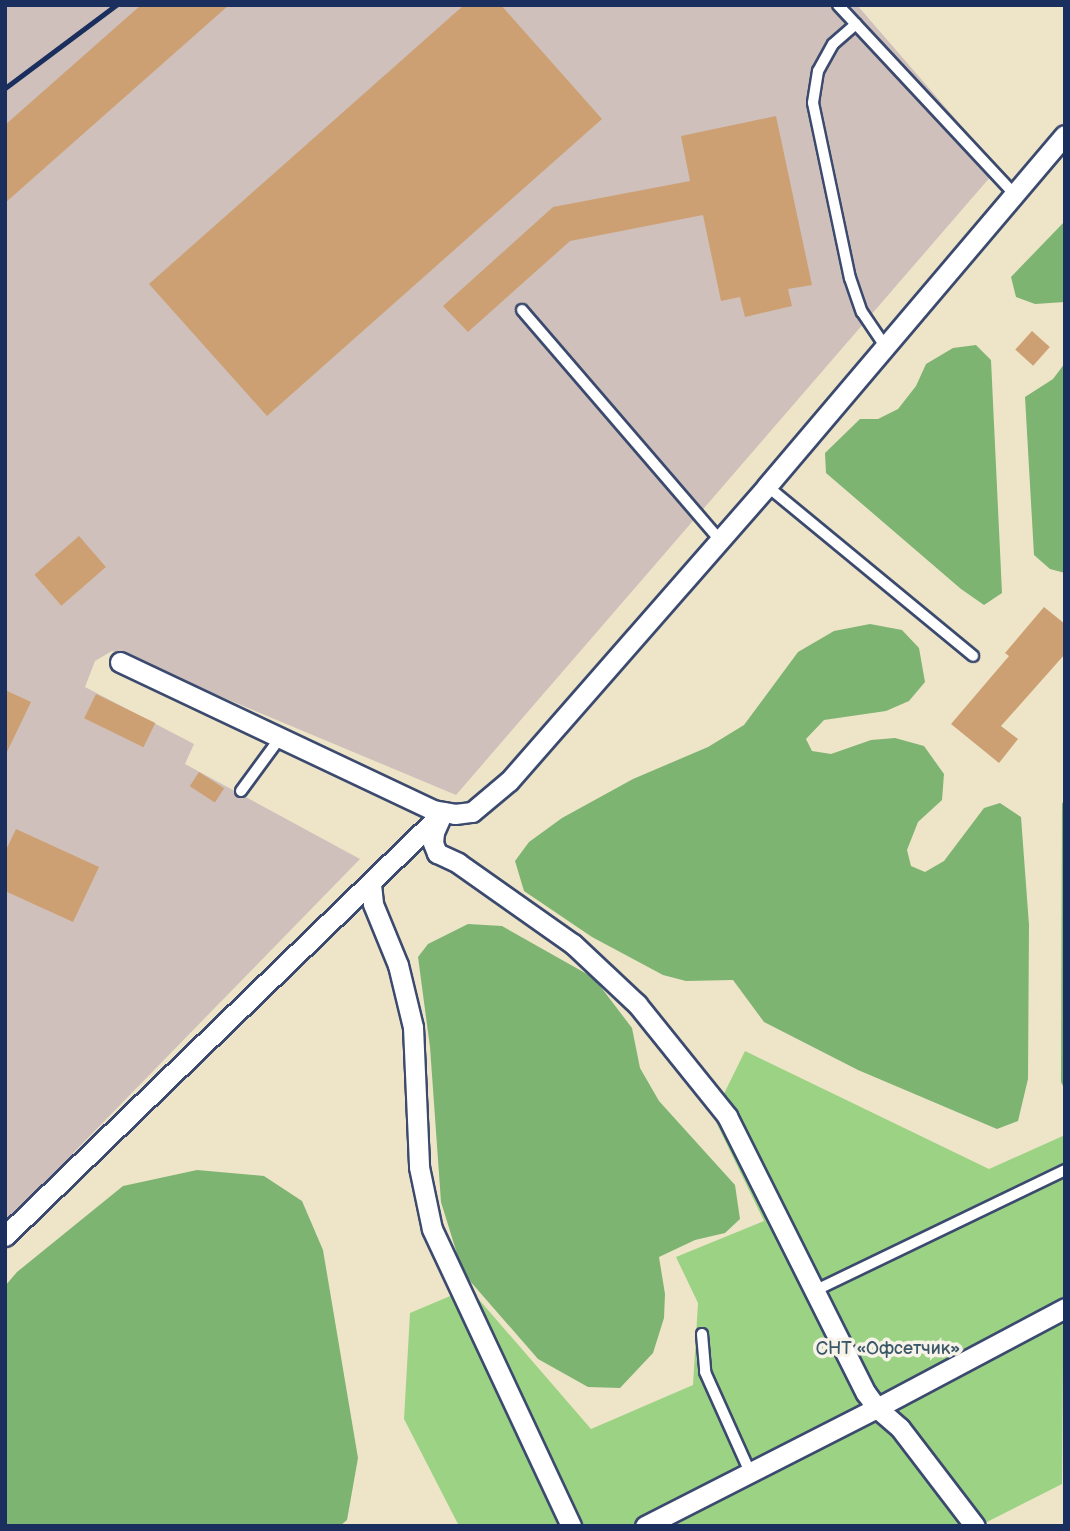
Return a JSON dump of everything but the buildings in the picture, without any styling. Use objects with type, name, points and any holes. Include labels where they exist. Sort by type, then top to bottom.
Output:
[{"type":"street","points":[[120,662],[433,810],[472,812],[491,799],[720,540],[884,345],[1016,196],[1065,135]]},
{"type":"street","points":[[5,1236],[443,812]]},
{"type":"street","points":[[443,812],[433,832],[432,843],[437,853],[458,863],[573,944],[637,1004],[727,1116],[866,1394],[877,1408],[900,1428],[975,1526]]},
{"type":"street","points":[[371,884],[373,904],[398,965],[413,1027],[419,1167],[432,1229],[571,1526]]},
{"type":"street","points":[[645,1526],[877,1408],[1065,1308]]},
{"type":"lane","points":[[838,5],[1016,196]]},
{"type":"lane","points":[[856,24],[833,44],[818,71],[813,103],[850,278],[862,312],[884,345]]},
{"type":"lane","points":[[522,310],[720,540]]},
{"type":"lane","points":[[767,486],[973,656]]},
{"type":"lane","points":[[241,791],[280,738]]},
{"type":"lane","points":[[814,1291],[1065,1170]]},
{"type":"lane","points":[[702,1334],[705,1373],[750,1472]]},
{"type":"shaded area","points":[[5,5],[857,5],[998,168],[456,795],[112,651],[95,661],[85,687],[194,744],[185,764],[360,859],[5,1223]]},
{"type":"green space","points":[[1065,221],[1065,302],[1035,304],[1016,297],[1011,277]]},
{"type":"green space","points":[[976,345],[991,360],[1002,593],[984,605],[961,589],[826,473],[825,453],[860,419],[878,419],[898,409],[916,386],[926,364],[953,348]]},
{"type":"green space","points":[[1065,363],[1065,573],[1050,569],[1034,555],[1025,397],[1053,379]]},
{"type":"green space","points":[[870,624],[902,630],[919,648],[925,682],[909,701],[886,711],[824,720],[806,739],[812,751],[831,754],[871,740],[895,738],[924,746],[944,774],[942,800],[918,822],[907,850],[911,866],[925,872],[944,861],[984,808],[1000,803],[1021,817],[1029,925],[1028,1079],[1018,1121],[997,1129],[858,1070],[764,1022],[733,980],[686,981],[663,975],[592,937],[524,891],[515,861],[529,842],[562,818],[633,779],[708,747],[744,725],[798,652],[834,631]]},
{"type":"green space","points":[[1065,797],[1065,1090],[1061,1082],[1062,804]]},
{"type":"green space","points":[[468,924],[502,926],[594,978],[632,1028],[640,1068],[659,1101],[735,1185],[740,1219],[725,1233],[695,1240],[659,1257],[665,1294],[664,1318],[653,1353],[620,1388],[588,1387],[538,1359],[463,1273],[441,1202],[430,1047],[418,957],[428,944]]},
{"type":"green space","name":"СНТ «Офсетчик»","points":[[745,1051],[989,1169],[1065,1135],[1062,1484],[979,1526],[459,1526],[404,1419],[410,1313],[469,1288],[591,1429],[693,1385],[698,1303],[676,1257],[764,1221],[713,1116]]},
{"type":"green space","points":[[197,1170],[264,1176],[302,1201],[323,1250],[358,1458],[347,1520],[340,1526],[5,1526],[5,1286],[17,1272],[123,1186]]},
{"type":"railway","points":[[5,88],[116,5]]}]
